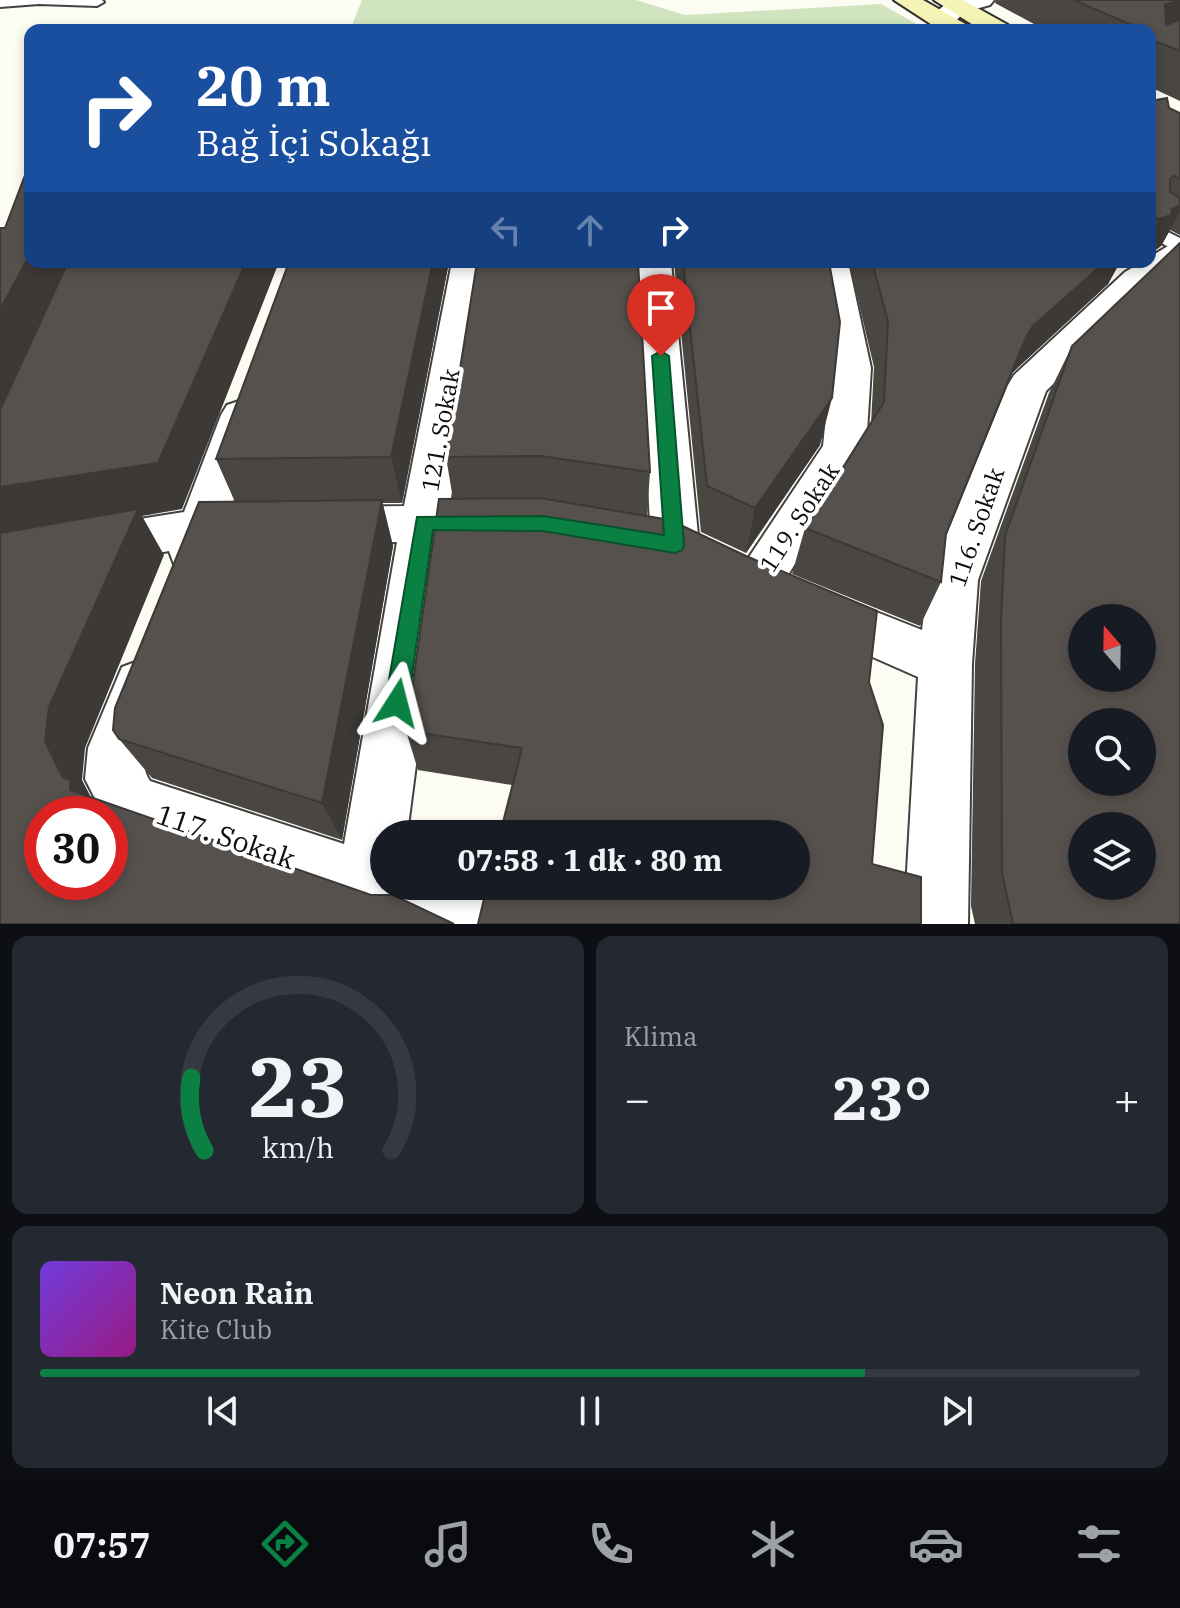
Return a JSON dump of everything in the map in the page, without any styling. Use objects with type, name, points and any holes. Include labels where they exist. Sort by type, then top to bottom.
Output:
[{"type":"main road","points":[[906,0],[981,24]]},
{"type":"street","points":[[950,14],[982,0]]},
{"type":"street","name":"116. Sokak","points":[[1156,259],[1180,250]]},
{"type":"street","name":"121. Sokak","points":[[369,884],[424,523],[468,268]]},
{"type":"street","points":[[654,268],[653,541],[945,664]]},
{"type":"street","name":"119. Sokak","points":[[756,584],[844,448],[851,368],[832,268]]},
{"type":"street","name":"116. Sokak","points":[[936,924],[945,664],[953,580],[1028,385],[1120,273],[1133,268]]},
{"type":"street","name":"117. Sokak","points":[[255,380],[116,748],[114,779],[131,804],[369,884],[466,924]]},
{"type":"street","points":[[0,561],[202,527],[543,523]]},
{"type":"lane","points":[[0,3],[39,0],[97,2]]},
{"type":"lane","points":[[1156,233],[1180,250]]},
{"type":"green space","points":[[362,0],[636,0],[685,15],[881,4],[916,24],[352,24]]},
{"type":"building","points":[[1074,0],[1179,0],[1165,5],[1166,25],[1180,20],[1180,51],[1156,41],[1156,24],[1129,24]]},
{"type":"building","points":[[1167,98],[1169,108],[1180,113],[1180,179],[1174,176],[1170,179],[1170,192],[1180,198],[1180,205],[1172,209],[1171,215],[1159,219],[1156,218],[1156,100]]},
{"type":"building","points":[[24,178],[24,265],[0,310],[0,228],[5,228]]},
{"type":"building","points":[[1180,243],[1180,924],[1013,924],[1002,873],[1001,621],[1005,536],[1072,346]]},
{"type":"building","points":[[65,268],[243,268],[158,463],[0,487],[0,410]]},
{"type":"building","points":[[287,268],[432,268],[391,457],[216,459]]},
{"type":"building","points":[[476,268],[638,268],[650,472],[541,456],[446,457]]},
{"type":"building","points":[[684,268],[830,268],[840,322],[832,398],[755,508],[707,486]]},
{"type":"building","points":[[874,268],[1098,268],[1033,326],[1026,337],[946,534],[941,582],[805,528],[884,402],[888,321]]},
{"type":"building","points":[[540,498],[670,520],[877,611],[869,682],[883,725],[872,864],[921,877],[921,924],[478,924],[484,900],[810,900],[810,820],[504,820],[522,748],[406,731],[439,499]]},
{"type":"building","points":[[382,500],[322,803],[119,739],[113,730],[115,708],[199,502]]},
{"type":"building","points":[[138,509],[49,707],[45,741],[63,778],[70,779],[70,790],[87,796],[24,796],[24,900],[128,900],[128,810],[370,895],[370,900],[404,900],[454,924],[0,924],[0,533]]},
{"type":"route","points":[[397,703],[424,523],[543,523],[675,545],[661,356]]}]
